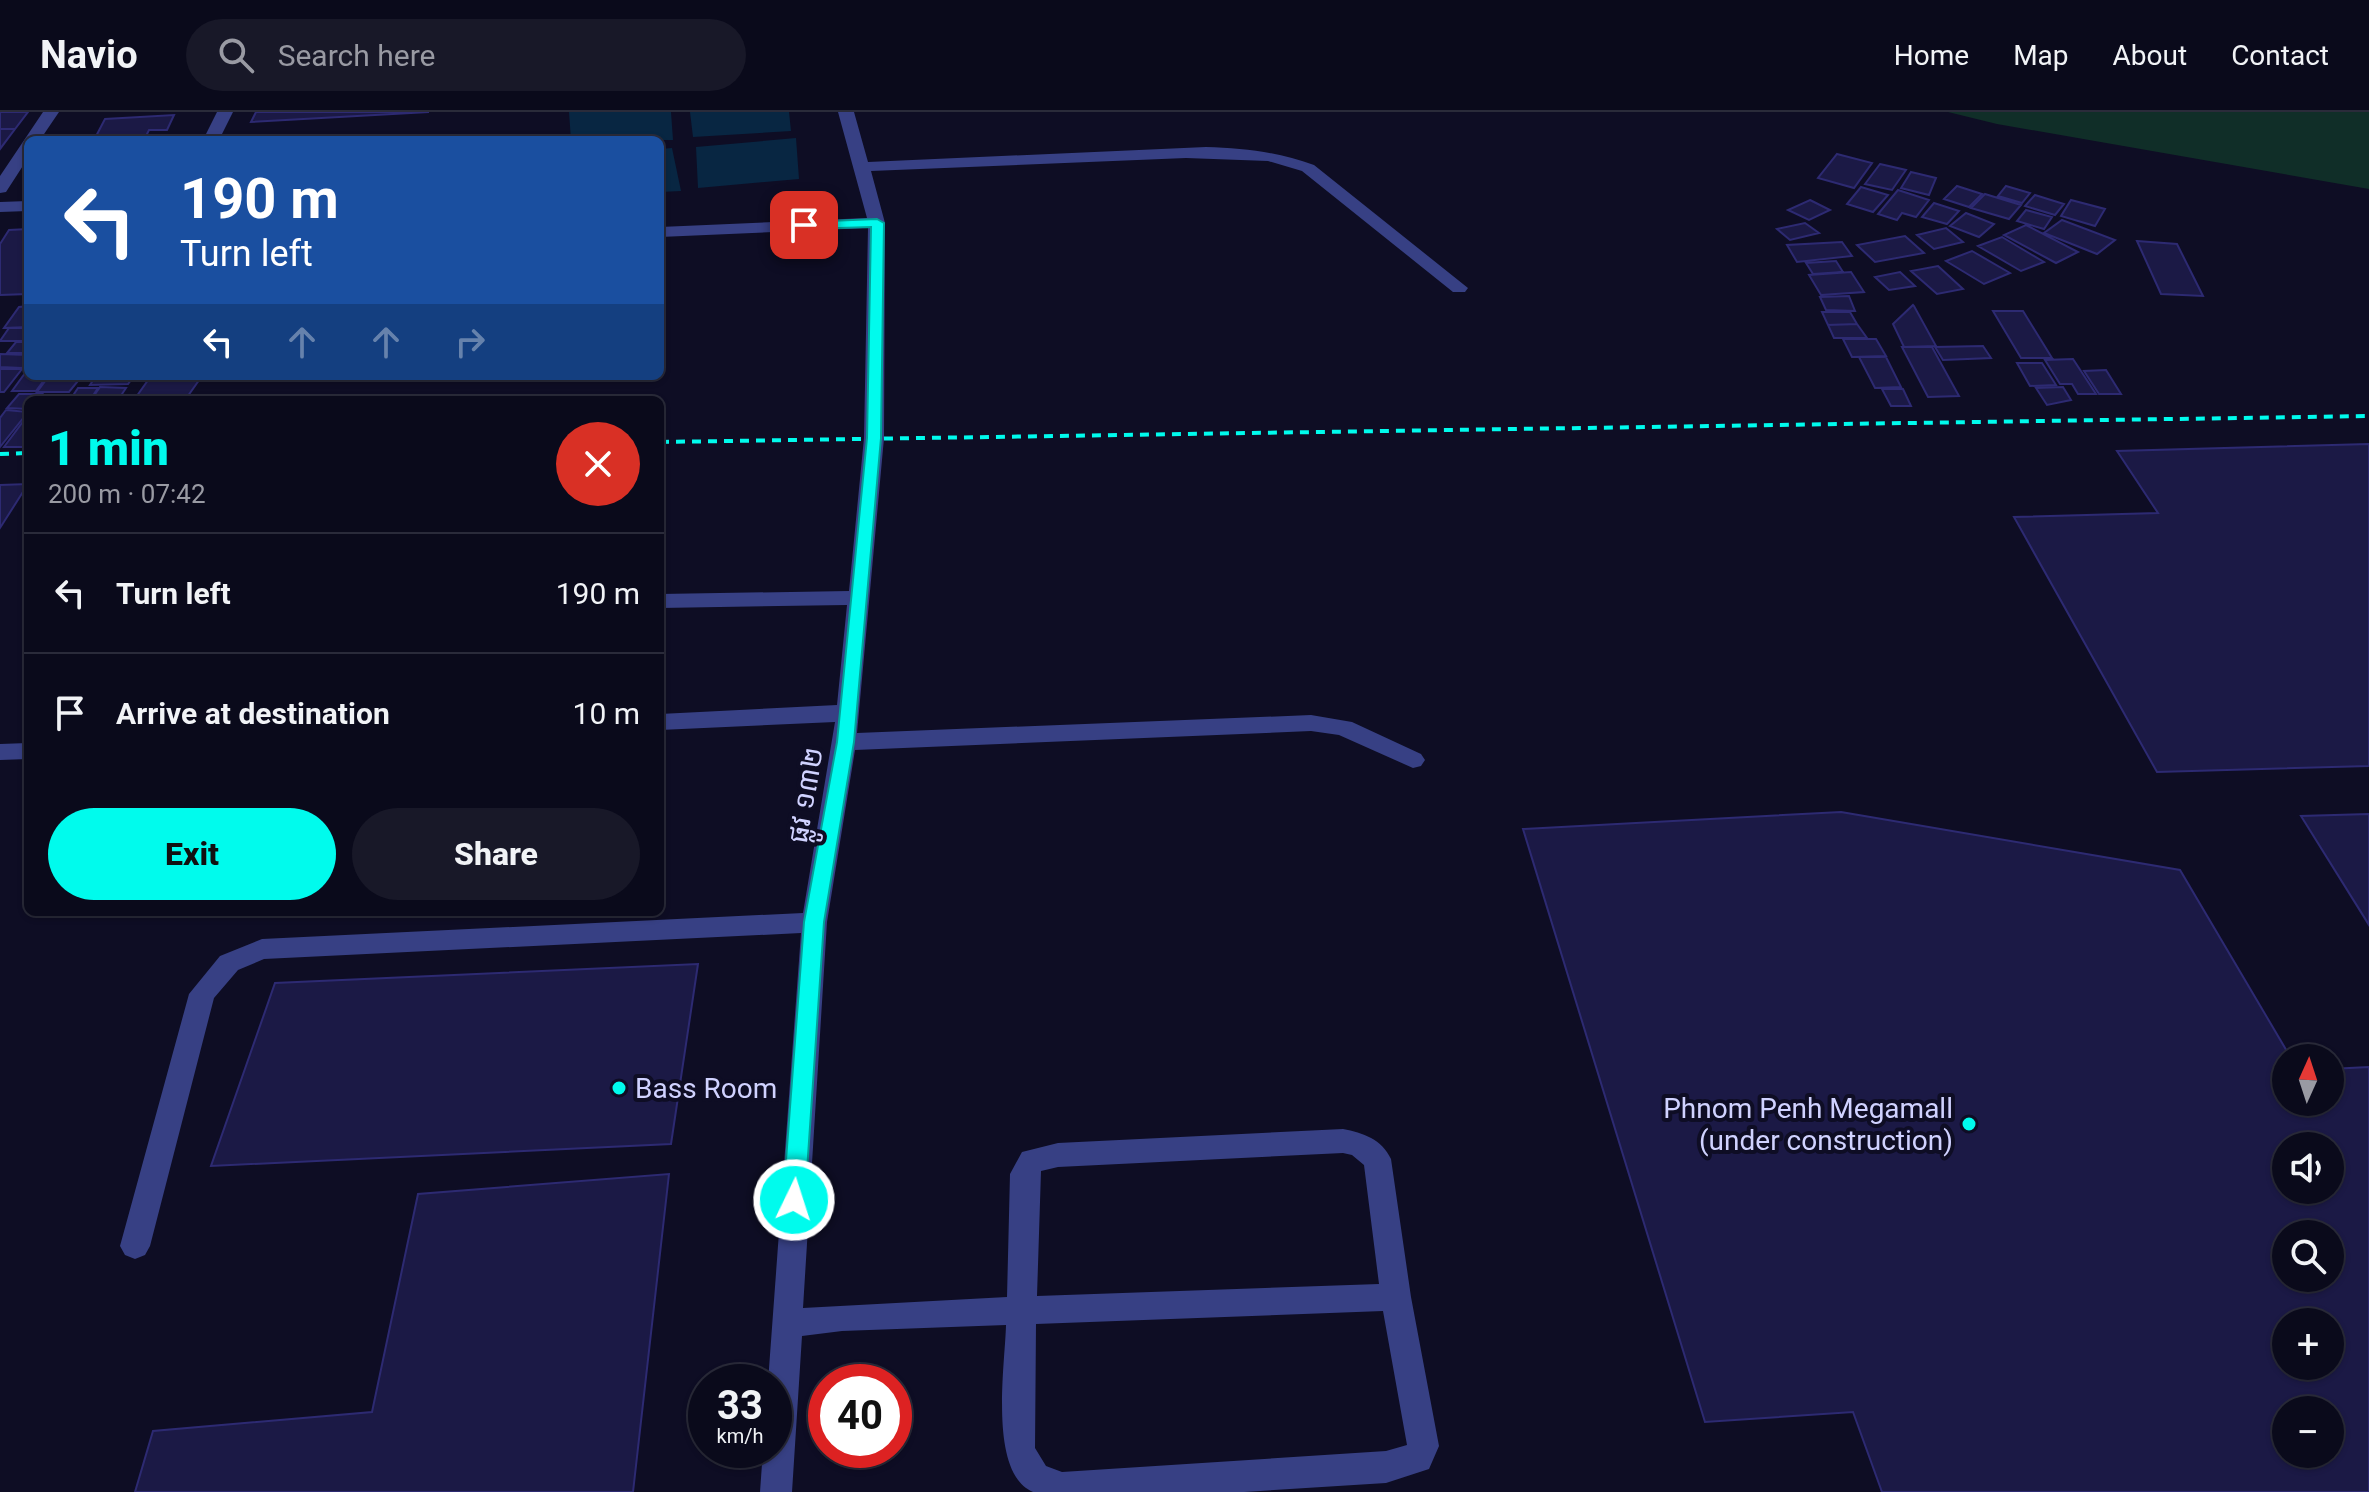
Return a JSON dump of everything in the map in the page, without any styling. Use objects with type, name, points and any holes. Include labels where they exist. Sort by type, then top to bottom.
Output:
[{"type":"street","points":[[35,136],[51,112]]},
{"type":"street","points":[[213,136],[225,112]]},
{"type":"street","name":"ផ្លូវ ១៣២","points":[[776,1492],[814,922],[845,742],[874,438],[877,223],[846,112]]},
{"type":"street","points":[[0,188],[24,152]]},
{"type":"street","points":[[862,167],[1051,156],[1235,152],[1282,157],[1308,168],[1459,288]]},
{"type":"street","points":[[0,207],[24,206]]},
{"type":"street","points":[[664,232],[877,223]]},
{"type":"street","points":[[664,601],[859,598]]},
{"type":"street","points":[[664,722],[847,713]]},
{"type":"street","points":[[845,742],[1311,723],[1344,728],[1413,760]]},
{"type":"street","points":[[0,752],[24,751]]},
{"type":"street","points":[[135,1246],[202,994],[229,963],[262,949],[814,922]]},
{"type":"street","points":[[1343,1141],[1359,1144],[1377,1159],[1396,1297],[1423,1446],[1418,1458],[1386,1467],[1062,1488],[1035,1477],[1019,1451],[1020,1313],[1024,1174],[1032,1161],[1058,1155],[1343,1141]]},
{"type":"street","points":[[786,1324],[842,1317],[1020,1313],[1396,1297]]},
{"type":"green space","points":[[1948,112],[2369,112],[2369,189],[1997,124]]},
{"type":"water","points":[[569,112],[671,112],[673,140],[664,140],[664,136],[571,136]]},
{"type":"water","points":[[690,112],[789,112],[791,131],[693,137]]},
{"type":"water","points":[[796,138],[799,179],[698,188],[696,147]]},
{"type":"water","points":[[672,148],[681,191],[664,192],[664,149]]},
{"type":"building","points":[[0,112],[28,112],[15,129],[0,129]]},
{"type":"building","points":[[256,112],[429,112],[251,122]]},
{"type":"building","points":[[174,115],[167,130],[149,130],[146,136],[96,136],[105,119]]},
{"type":"building","points":[[0,129],[15,129],[0,149]]},
{"type":"building","points":[[1837,154],[1872,163],[1854,188],[1818,178]]},
{"type":"building","points":[[1880,164],[1906,170],[1892,190],[1865,184]]},
{"type":"building","points":[[1911,172],[1936,178],[1929,195],[1901,188]]},
{"type":"building","points":[[1957,186],[1982,194],[1969,207],[1944,199]]},
{"type":"building","points":[[2006,186],[2030,193],[2022,203],[1998,196]]},
{"type":"building","points":[[1861,187],[1888,195],[1873,212],[1847,204]]},
{"type":"building","points":[[1898,190],[1929,200],[1916,217],[1902,213],[1897,220],[1878,214]]},
{"type":"building","points":[[1985,194],[2021,205],[2009,219],[1971,208]]},
{"type":"building","points":[[2035,195],[2064,204],[2055,215],[2025,206]]},
{"type":"building","points":[[1810,200],[1830,210],[1809,220],[1788,210]]},
{"type":"building","points":[[2071,200],[2105,209],[2095,226],[2061,216]]},
{"type":"building","points":[[1934,203],[1959,211],[1947,224],[1922,217]]},
{"type":"building","points":[[2026,210],[2052,217],[2044,229],[2017,221]]},
{"type":"building","points":[[1966,213],[1994,224],[1979,237],[1950,226]]},
{"type":"building","points":[[2062,220],[2115,240],[2097,254],[2044,233]]},
{"type":"building","points":[[1805,223],[1819,233],[1790,240],[1777,229]]},
{"type":"building","points":[[2026,225],[2078,252],[2056,263],[2004,235]]},
{"type":"building","points":[[1946,228],[1963,242],[1934,249],[1917,235]]},
{"type":"building","points":[[24,229],[24,294],[0,295],[0,244],[9,230]]},
{"type":"building","points":[[1905,236],[1924,253],[1875,262],[1857,245]]},
{"type":"building","points":[[2002,237],[2044,262],[2021,271],[1978,246]]},
{"type":"building","points":[[2137,241],[2177,244],[2203,296],[2161,294]]},
{"type":"building","points":[[1842,242],[1852,256],[1797,262],[1787,245]]},
{"type":"building","points":[[1972,251],[2010,273],[1984,284],[1946,261]]},
{"type":"building","points":[[1836,261],[1843,272],[1813,274],[1806,263]]},
{"type":"building","points":[[1938,266],[1963,289],[1937,294],[1911,271]]},
{"type":"building","points":[[1851,272],[1864,292],[1821,295],[1809,275]]},
{"type":"building","points":[[1900,272],[1915,286],[1889,290],[1875,277]]},
{"type":"building","points":[[1849,296],[1855,311],[1826,310],[1820,297]]},
{"type":"building","points":[[1913,305],[1936,346],[1904,347],[1893,324]]},
{"type":"building","points":[[24,306],[24,327],[4,328],[19,307]]},
{"type":"building","points":[[1993,311],[2023,311],[2052,358],[2021,358]]},
{"type":"building","points":[[1822,312],[1850,312],[1857,324],[1828,325]]},
{"type":"building","points":[[1857,324],[1867,338],[1834,338],[1828,325]]},
{"type":"building","points":[[9,328],[24,328],[24,341],[0,341]]},
{"type":"building","points":[[1843,339],[1876,339],[1886,356],[1852,357]]},
{"type":"building","points":[[16,342],[24,342],[24,353],[7,353]]},
{"type":"building","points":[[1983,346],[1991,358],[1943,360],[1935,347]]},
{"type":"building","points":[[1902,347],[1932,347],[1959,396],[1928,397]]},
{"type":"building","points":[[0,354],[24,355],[22,368],[0,367]]},
{"type":"building","points":[[1859,357],[1886,357],[1901,387],[1875,388]]},
{"type":"building","points":[[2073,359],[2096,394],[2078,394],[2072,384],[2060,384],[2045,360]]},
{"type":"building","points":[[2017,363],[2042,363],[2056,385],[2030,386]]},
{"type":"building","points":[[0,369],[22,369],[4,392],[0,392]]},
{"type":"building","points":[[2106,370],[2121,394],[2099,394],[2084,371]]},
{"type":"building","points":[[24,374],[24,380],[44,380],[36,391],[12,391]]},
{"type":"building","points":[[46,380],[79,380],[69,392],[37,392]]},
{"type":"building","points":[[93,380],[131,380],[128,384],[90,385]]},
{"type":"building","points":[[148,380],[199,380],[188,396],[137,396]]},
{"type":"building","points":[[100,387],[126,388],[121,396],[94,396]]},
{"type":"building","points":[[2063,387],[2071,400],[2047,405],[2036,388]]},
{"type":"building","points":[[78,388],[98,388],[93,396],[73,396]]},
{"type":"building","points":[[1882,389],[1903,389],[1911,406],[1891,406]]},
{"type":"building","points":[[19,394],[42,394],[24,396],[24,409],[7,408]]},
{"type":"building","points":[[6,410],[24,412],[24,417],[0,447],[0,418]]},
{"type":"building","points":[[24,420],[24,447],[4,447]]},
{"type":"building","points":[[2369,444],[2369,766],[2157,772],[2014,517],[2158,513],[2117,451]]},
{"type":"building","points":[[24,484],[24,490],[0,528],[0,485]]},
{"type":"building","name":"Phnom Penh Megamall (under construction)","points":[[1841,812],[2180,870],[2283,1044],[2272,1044],[2272,1116],[2344,1116],[2344,1068],[2369,1067],[2369,1492],[1882,1492],[1853,1412],[1705,1422],[1523,829]]},
{"type":"building","points":[[2369,814],[2369,925],[2301,816]]},
{"type":"building","points":[[698,964],[671,1144],[211,1166],[275,983]]},
{"type":"building","points":[[669,1174],[633,1492],[135,1492],[153,1431],[372,1412],[418,1194]]},
{"type":"railway","points":[[664,442],[2369,416]]},
{"type":"railway","points":[[0,454],[24,453]]},
{"type":"place","name":"Bass Room","points":[[619,1088]]},
{"type":"place","name":"Phnom Penh Megamall (under construction)","points":[[1969,1124]]},
{"type":"route","points":[[794,1200],[814,922],[845,742],[874,438],[877,223],[804,225]]}]
